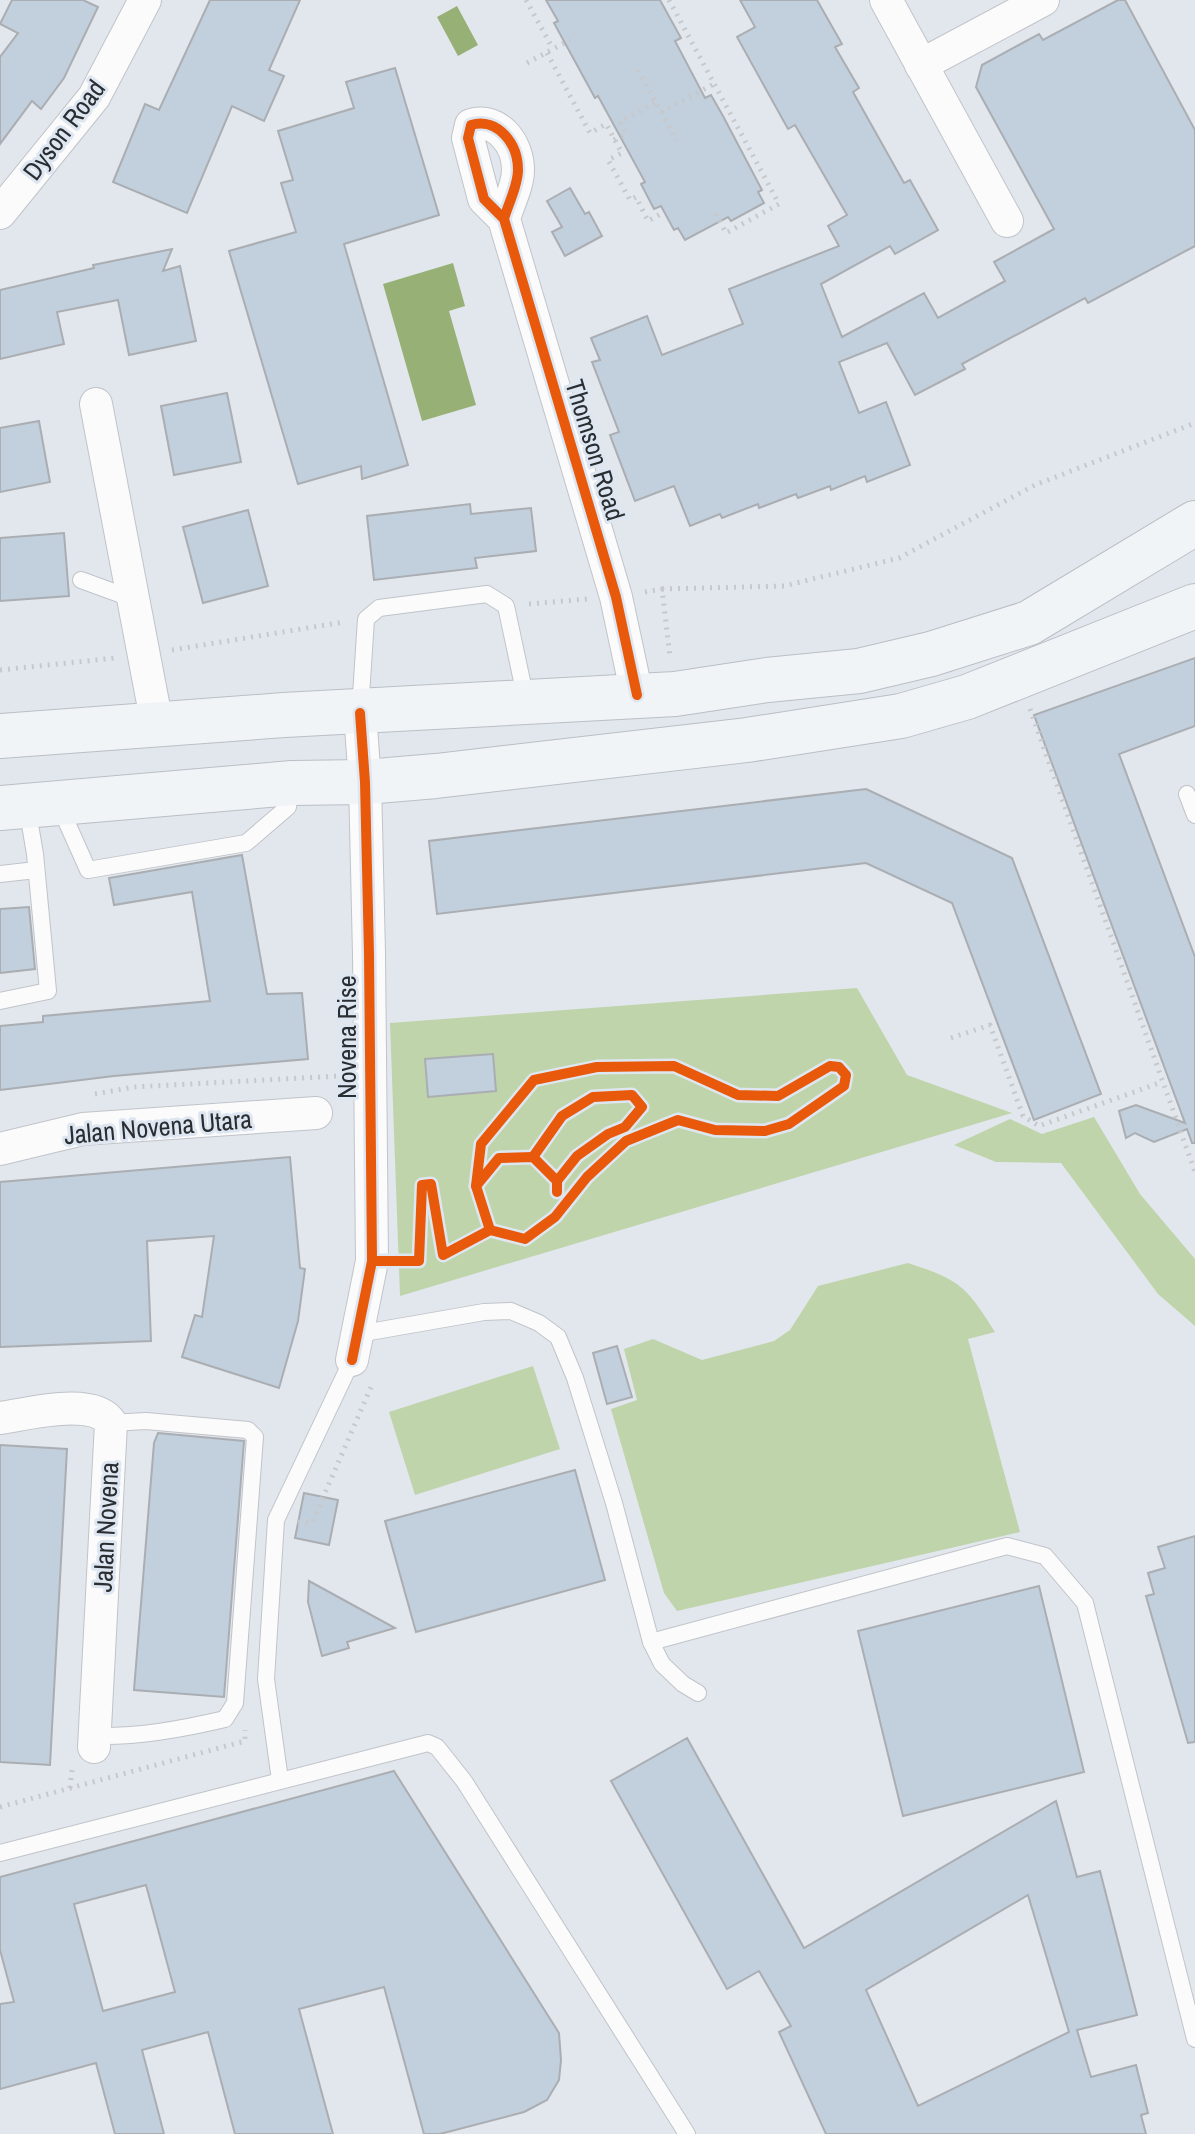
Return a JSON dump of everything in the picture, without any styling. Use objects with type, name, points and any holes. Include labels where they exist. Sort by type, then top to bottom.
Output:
[{"type":"main road","points":[[0,736],[284,715],[675,694],[767,680],[859,671],[931,654],[1029,623],[1195,523]]},
{"type":"main road","points":[[1085,588],[1188,610]]},
{"type":"main road","points":[[29,806],[292,783],[365,782],[611,758],[901,716],[967,697],[1188,610]]},
{"type":"main road","points":[[284,715],[292,783]]},
{"type":"street","name":"Dyson Road","points":[[0,213],[94,97],[145,0]]},
{"type":"street","points":[[886,0],[1007,221]]},
{"type":"street","points":[[921,65],[1043,0]]},
{"type":"street","name":"Thomson Road","points":[[504,219],[608,569],[637,695]]},
{"type":"street","points":[[96,404],[157,724]]},
{"type":"street","name":"Novena Rise","points":[[360,713],[365,782],[372,1261],[361,1359]]},
{"type":"street","name":"Jalan Novena Utara","points":[[0,1149],[83,1129],[316,1113]]},
{"type":"street","name":"Jalan Novena","points":[[0,1418],[89,1408],[107,1416],[111,1423],[94,1742]]},
{"type":"lane","points":[[81,580],[133,599]]},
{"type":"lane","points":[[360,713],[366,619],[371,613],[379,608],[487,594],[506,606],[527,701]]},
{"type":"lane","points":[[29,806],[88,870],[246,843],[288,807],[292,783]]},
{"type":"lane","points":[[1187,794],[1195,815]]},
{"type":"lane","points":[[0,1001],[48,991],[29,806]]},
{"type":"lane","points":[[0,874],[36,870]]},
{"type":"lane","points":[[280,1780],[266,1679],[276,1520],[361,1359],[484,1312],[511,1311],[539,1323],[558,1337],[575,1378],[614,1503],[651,1642],[662,1664],[683,1684],[698,1693]]},
{"type":"lane","points":[[94,1742],[182,1729],[225,1719],[230,1714],[235,1703],[255,1437],[248,1430],[146,1421],[111,1423]]},
{"type":"lane","points":[[651,1642],[1007,1546],[1045,1556],[1085,1603],[1195,2039]]},
{"type":"lane","points":[[0,1853],[413,1744],[428,1743],[437,1747],[464,1781],[687,2134]]},
{"type":"path","points":[[526,0],[590,133],[606,124],[622,153],[608,160],[630,200],[636,197],[648,221],[664,212]]},
{"type":"path","points":[[669,0],[779,204],[726,233],[713,209]]},
{"type":"path","points":[[527,63],[570,40]]},
{"type":"path","points":[[638,70],[677,141]]},
{"type":"path","points":[[661,112],[714,84]]},
{"type":"path","points":[[614,140],[626,133],[620,122],[656,102]]},
{"type":"path","points":[[662,589],[784,586],[899,558],[1035,485],[1195,423]]},
{"type":"path","points":[[1029,708],[1195,1172]]},
{"type":"path","points":[[951,1038],[990,1025],[1023,1116],[1039,1126],[1162,1082]]},
{"type":"path","points":[[276,1520],[312,1523],[361,1359]]},
{"type":"path","points":[[0,1807],[245,1741],[245,1726]]},
{"type":"shaded area","points":[[457,6],[478,45],[458,56],[437,17]]},
{"type":"shaded area","points":[[453,263],[465,306],[449,311],[476,405],[422,421],[383,284]]},
{"type":"shaded area","points":[[857,988],[907,1075],[1012,1113],[400,1296],[390,1023]]},
{"type":"shaded area","points":[[1094,1117],[1140,1194],[1195,1259],[1195,1326],[1158,1294],[1061,1163],[996,1162],[954,1145],[1010,1119],[1042,1134]]},
{"type":"shaded area","points":[[908,1263],[939,1274],[960,1287],[995,1332],[968,1339],[1020,1532],[677,1611],[664,1593],[611,1409],[637,1400],[624,1349],[653,1339],[702,1360],[774,1341],[790,1330],[818,1286]]},
{"type":"shaded area","points":[[533,1366],[560,1449],[415,1495],[389,1412]]},
{"type":"building","points":[[12,0],[83,0],[98,7],[64,78],[41,109],[32,101],[0,144],[0,57],[18,33],[0,24]]},
{"type":"building","points":[[210,0],[300,0],[269,70],[284,76],[264,121],[232,106],[187,213],[113,182],[145,104],[159,110]]},
{"type":"building","points":[[546,0],[660,0],[681,38],[675,41],[705,98],[711,95],[723,116],[762,190],[758,192],[764,203],[731,221],[728,217],[685,240],[678,228],[674,230],[661,206],[654,209],[641,184],[645,182],[554,23],[558,21]]},
{"type":"building","points":[[740,0],[817,0],[842,44],[835,47],[859,88],[853,92],[904,183],[910,180],[938,230],[895,254],[890,246],[821,284],[842,337],[924,293],[938,318],[1005,281],[994,262],[1054,229],[976,87],[982,65],[1039,34],[1043,40],[1118,0],[1125,0],[1195,130],[1195,246],[1088,303],[1085,298],[962,364],[965,369],[915,395],[887,343],[839,362],[859,413],[886,402],[910,465],[867,482],[865,476],[831,490],[830,486],[798,498],[796,494],[722,518],[720,514],[690,526],[674,486],[635,501],[610,435],[619,432],[592,362],[600,360],[591,338],[647,316],[662,355],[743,324],[729,289],[839,246],[828,226],[847,215],[795,125],[788,129],[737,37],[755,27]]},
{"type":"building","points":[[395,68],[439,215],[344,244],[408,465],[362,479],[361,466],[298,484],[229,251],[296,232],[281,183],[293,180],[278,131],[354,108],[346,82]]},
{"type":"building","points":[[570,188],[585,214],[589,212],[602,236],[565,256],[552,232],[562,227],[547,201]]},
{"type":"building","points":[[172,249],[163,271],[180,266],[196,341],[129,355],[118,300],[57,312],[64,344],[0,359],[0,290],[94,268],[93,265]]},
{"type":"building","points":[[227,393],[241,462],[174,475],[161,406]]},
{"type":"building","points":[[39,421],[50,482],[0,492],[0,428]]},
{"type":"building","points":[[470,504],[471,514],[531,508],[536,551],[475,558],[477,568],[374,580],[367,516]]},
{"type":"building","points":[[248,510],[268,586],[203,603],[183,527]]},
{"type":"building","points":[[64,533],[69,596],[0,601],[0,538]]},
{"type":"building","points":[[1195,658],[1195,726],[1119,754],[1195,957],[1195,1143],[1192,1143],[1187,1129],[1154,1142],[1135,1133],[1126,1138],[1119,1111],[1136,1105],[1185,1123],[1034,715]]},
{"type":"building","points":[[866,789],[1012,858],[1101,1094],[1034,1120],[952,903],[866,863],[437,914],[429,841]]},
{"type":"building","points":[[242,855],[267,994],[302,993],[308,1059],[114,1076],[0,1090],[0,1026],[43,1022],[43,1016],[210,1001],[192,892],[114,905],[109,878]]},
{"type":"building","points":[[29,907],[35,969],[0,973],[0,909]]},
{"type":"building","points":[[493,1054],[496,1091],[428,1097],[425,1059]]},
{"type":"building","points":[[290,1157],[300,1268],[305,1269],[298,1321],[279,1388],[182,1357],[195,1315],[202,1317],[214,1236],[147,1241],[151,1341],[0,1347],[0,1182]]},
{"type":"building","points":[[617,1346],[632,1397],[607,1404],[593,1353]]},
{"type":"building","points":[[158,1433],[244,1441],[224,1697],[134,1690],[154,1443]]},
{"type":"building","points":[[0,1445],[67,1449],[50,1765],[0,1762]]},
{"type":"building","points":[[575,1470],[605,1580],[416,1632],[385,1521]]},
{"type":"building","points":[[304,1493],[338,1500],[329,1545],[295,1538]]},
{"type":"building","points":[[1195,1536],[1195,1742],[1188,1743],[1146,1596],[1154,1594],[1148,1573],[1165,1568],[1158,1547]]},
{"type":"building","points":[[309,1581],[395,1628],[347,1642],[349,1648],[322,1656],[308,1602]]},
{"type":"building","points":[[1039,1586],[1084,1772],[903,1816],[858,1631]]},
{"type":"building","points":[[687,1738],[804,1948],[1056,1801],[1077,1877],[1100,1871],[1137,2015],[1077,2030],[1091,2077],[1136,2065],[1148,2113],[1141,2115],[1146,2134],[826,2134],[779,2032],[791,2026],[759,1971],[727,1989],[611,1781]],"holes":[[[1028,1895],[1069,2032],[918,2106],[866,1990]]]},
{"type":"building","points":[[394,1771],[559,2033],[559,2080],[547,2100],[524,2112],[440,2134],[424,2134],[384,1987],[299,2009],[333,2134],[235,2134],[208,2032],[142,2050],[164,2134],[115,2134],[96,2063],[0,2089],[0,2004],[14,2002],[0,1950],[0,1877]],"holes":[[[146,1885],[175,1992],[103,2011],[74,1904]]]},
{"type":"cycle path","points":[[504,219],[518,176],[514,151],[498,129],[490,125],[471,125],[468,138],[484,199],[504,219],[616,597],[637,695]]},
{"type":"cycle path","points":[[352,1360],[372,1261],[369,954],[365,782],[360,713]]},
{"type":"cycle path","points":[[372,1261],[419,1261],[422,1185],[431,1184],[443,1255],[490,1230],[525,1239],[555,1217],[587,1177],[626,1141],[678,1120],[715,1130],[765,1131],[789,1124],[844,1086],[846,1075],[839,1067],[830,1066],[778,1096],[738,1095],[674,1066],[597,1067],[534,1080],[481,1144],[476,1186],[490,1230]]},
{"type":"cycle path","points":[[533,1157],[562,1116],[593,1097],[632,1095],[642,1107],[625,1127],[608,1134],[577,1156],[557,1181]]},
{"type":"cycle path","points":[[476,1186],[499,1158],[533,1157],[557,1181],[557,1192]]}]
